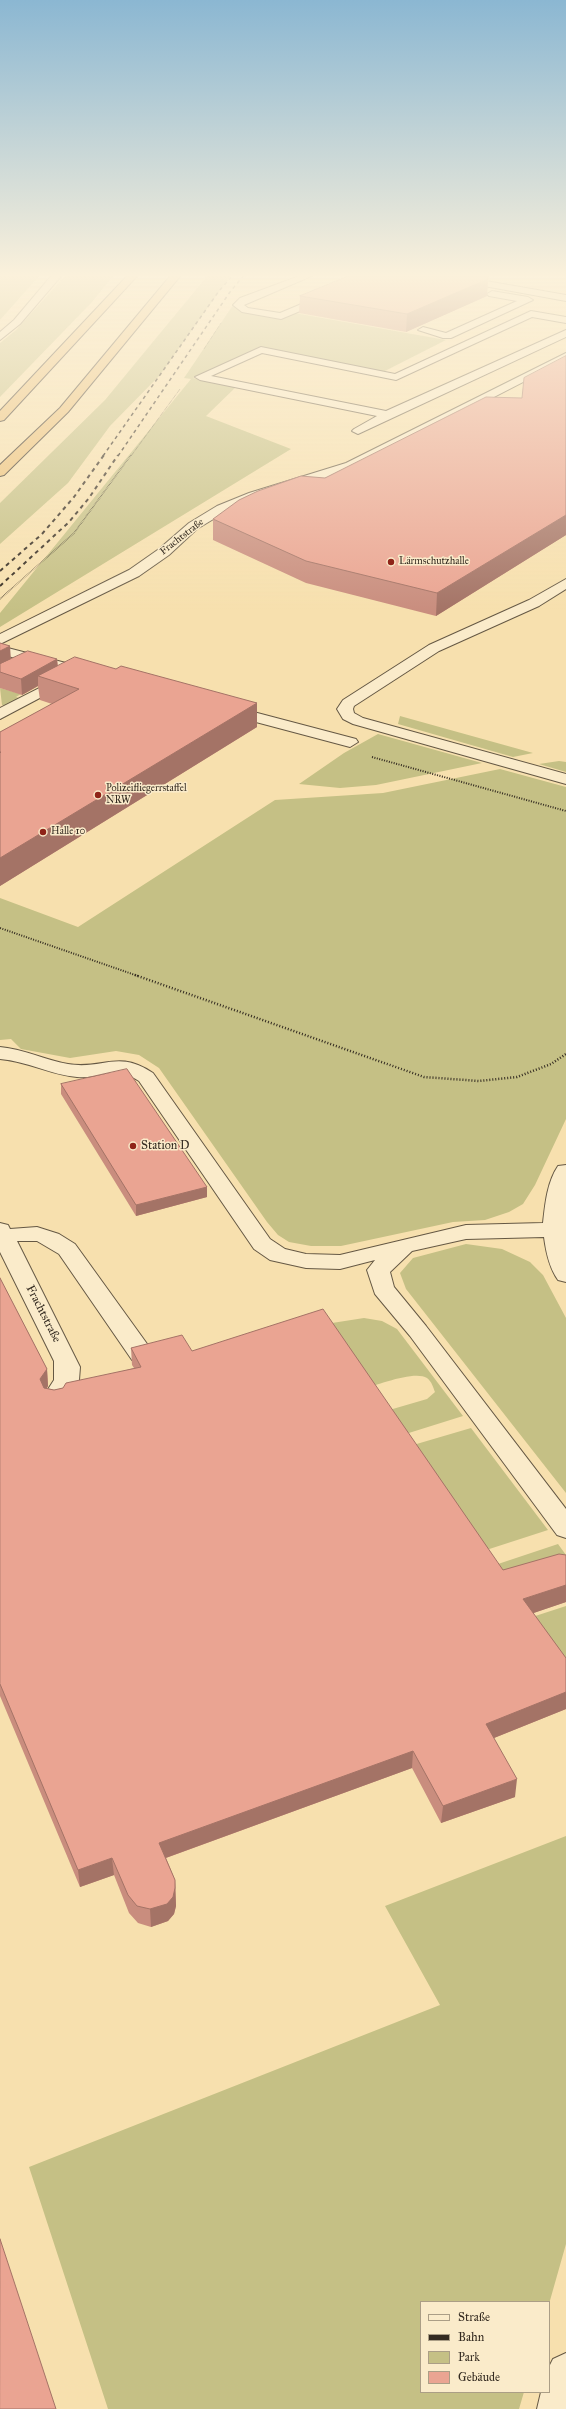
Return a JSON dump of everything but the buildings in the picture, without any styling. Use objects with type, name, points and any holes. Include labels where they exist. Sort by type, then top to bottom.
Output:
[{"type":"highway","points":[[0,418],[28,387]]},
{"type":"highway","points":[[0,472],[64,410],[83,387]]},
{"type":"street","points":[[251,387],[387,415]]},
{"type":"street","points":[[410,435],[358,431],[387,415],[447,387]]},
{"type":"street","name":"Frachtstraße","points":[[0,640],[134,573],[164,552],[193,526],[221,509],[253,496],[350,466],[504,387]]},
{"type":"street","points":[[566,583],[534,604],[434,648],[348,703],[345,710],[348,716],[358,721],[566,779]]},
{"type":"street","points":[[0,650],[102,677]]},
{"type":"street","points":[[13,668],[32,658]]},
{"type":"street","points":[[0,714],[80,671]]},
{"type":"street","points":[[213,706],[350,742]]},
{"type":"street","points":[[0,1053],[8,1053],[51,1068],[80,1072],[111,1065],[133,1067],[146,1077],[224,1193],[262,1244],[278,1256],[306,1261],[340,1262],[466,1232],[552,1230]]},
{"type":"street","points":[[566,1171],[560,1186],[552,1230],[566,1275]]},
{"type":"street","points":[[2,1234],[26,1232],[50,1237],[67,1249],[141,1354]]},
{"type":"street","name":"Frachtstraße","points":[[2,1234],[66,1361],[70,1373],[67,1383],[55,1397]]},
{"type":"street","points":[[404,1246],[378,1270],[383,1289],[418,1331],[566,1528]]},
{"type":"street","points":[[556,2409],[566,2372]]},
{"type":"path","points":[[0,599],[74,533],[181,387]]},
{"type":"path","points":[[365,757],[381,758],[566,811]]},
{"type":"path","points":[[0,928],[424,1076],[471,1081],[501,1079],[534,1071],[550,1064],[566,1054]]},
{"type":"green space","points":[[0,387],[9,387],[0,397]]},
{"type":"green space","points":[[115,387],[148,387],[110,426],[68,483],[0,544],[0,503],[105,400]]},
{"type":"green space","points":[[184,387],[236,387],[206,416],[291,449],[0,627],[0,613]]},
{"type":"green space","points":[[0,688],[21,694],[16,697],[19,698],[5,706],[2,705]]},
{"type":"green space","points":[[400,716],[533,753],[513,757],[398,724]]},
{"type":"green space","points":[[378,734],[482,763],[376,785],[340,788],[299,784],[344,753]]},
{"type":"green space","points":[[559,761],[566,762],[566,772],[539,764]]},
{"type":"green space","points":[[500,769],[566,787],[566,1119],[535,1185],[523,1204],[509,1212],[485,1220],[453,1222],[341,1246],[311,1246],[289,1242],[278,1235],[267,1222],[159,1068],[139,1055],[116,1051],[70,1058],[21,1049],[11,1039],[0,1040],[0,898],[78,927],[275,800],[383,793]]},
{"type":"green space","points":[[466,1244],[502,1249],[530,1262],[543,1275],[566,1318],[566,1493],[406,1289],[400,1273],[413,1258]]},
{"type":"green space","points":[[364,1318],[382,1321],[397,1329],[463,1416],[396,1437],[379,1413],[427,1399],[435,1392],[429,1380],[421,1376],[396,1379],[363,1389],[332,1323]]},
{"type":"green space","points":[[471,1428],[548,1530],[477,1553],[403,1448]]},
{"type":"green space","points":[[558,1544],[566,1555],[566,1576],[502,1591],[486,1568]]},
{"type":"green space","points":[[566,1606],[566,1681],[523,1620]]},
{"type":"green space","points":[[566,1836],[566,2244],[550,2301],[420,2301],[420,2393],[524,2393],[519,2409],[108,2409],[29,2167],[440,2005],[385,1906]]},
{"type":"railway","points":[[103,456],[151,387]]},
{"type":"railway","points":[[118,456],[165,387]]},
{"type":"railway","points":[[0,571],[42,534],[74,497],[104,455]]},
{"type":"railway","points":[[0,586],[69,522],[89,498],[118,455]]},
{"type":"place","name":"Lärmschutzhalle","points":[[391,562]]},
{"type":"place","name":"Polizeifliegerrstaffel NRW","points":[[98,795]]},
{"type":"place","name":"Halle 10","points":[[43,832]]},
{"type":"place","name":"Station D","points":[[133,1146]]}]
